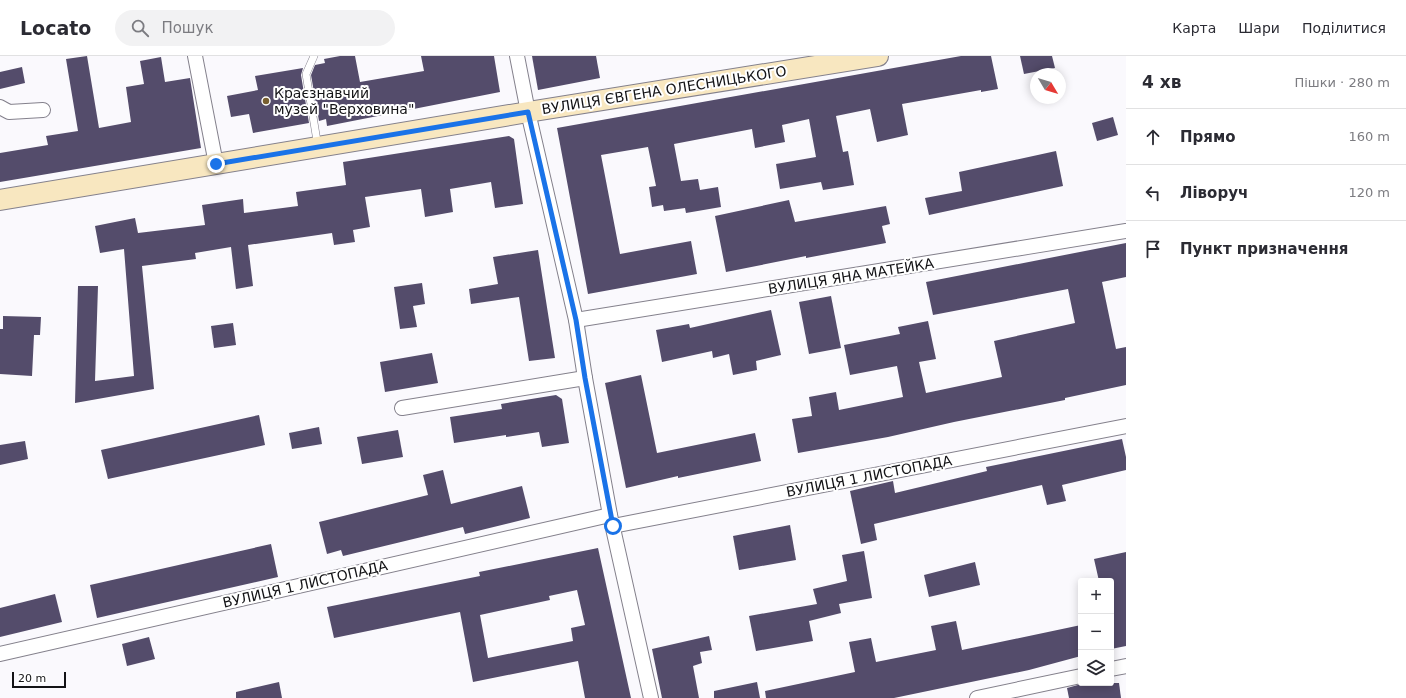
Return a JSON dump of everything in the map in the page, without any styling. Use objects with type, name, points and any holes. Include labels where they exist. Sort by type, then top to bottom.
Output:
[{"type":"street","points":[[195,56],[216,164]]},
{"type":"street","points":[[517,56],[528,112],[576,320],[611,521],[651,698]]},
{"type":"street","name":"ВУЛИЦЯ ЄВГЕНА ОЛЕСНИЦЬКОГО","points":[[0,200],[528,112],[878,56]]},
{"type":"street","points":[[0,107],[9,112],[43,110]]},
{"type":"street","name":"ВУЛИЦЯ ЯНА МАТЕЙКА","points":[[576,320],[1126,231]]},
{"type":"street","points":[[402,408],[585,378]]},
{"type":"street","name":"ВУЛИЦЯ 1 ЛИСТОПАДА","points":[[0,654],[611,521],[1126,426]]},
{"type":"street","points":[[1114,668],[1126,666]]},
{"type":"street","points":[[977,698],[1078,677]]},
{"type":"lane","points":[[314,56],[306,74],[318,147]]},
{"type":"building","points":[[87,56],[99,128],[131,122],[126,87],[144,84],[140,61],[161,57],[165,82],[190,78],[201,148],[0,182],[0,153],[48,145],[46,136],[78,131],[66,59]]},
{"type":"building","points":[[340,56],[355,56],[360,82],[424,71],[421,56],[494,56],[500,92],[327,126],[326,119],[319,121],[311,75],[315,65],[325,63],[324,59]]},
{"type":"building","points":[[532,56],[596,56],[600,78],[538,90]]},
{"type":"building","points":[[961,56],[991,56],[998,89],[981,92],[981,90],[902,104],[908,135],[877,142],[870,109],[836,116],[843,152],[848,151],[854,185],[823,190],[821,182],[780,189],[776,164],[816,157],[809,119],[782,125],[785,142],[755,148],[752,129],[674,144],[681,181],[698,179],[700,190],[718,187],[721,207],[686,213],[685,208],[664,211],[663,205],[652,207],[649,187],[656,186],[648,147],[601,155],[620,254],[691,241],[697,274],[588,294],[557,128]]},
{"type":"building","points":[[1020,56],[1052,56],[1055,68],[1030,68],[1030,73],[1024,74]]},
{"type":"building","points":[[22,67],[25,83],[0,89],[0,72]]},
{"type":"building","name":"Краєзнавчий музей \"Верховина\"","points":[[303,68],[301,75],[309,123],[253,133],[249,114],[231,117],[227,96],[258,90],[255,76]]},
{"type":"building","points":[[1113,117],[1118,135],[1097,141],[1092,123]]},
{"type":"building","points":[[509,136],[514,139],[523,204],[495,208],[491,182],[450,189],[453,212],[425,217],[421,189],[365,197],[370,227],[353,230],[355,242],[334,245],[332,233],[248,245],[253,286],[236,289],[231,247],[195,253],[196,259],[142,266],[154,389],[75,403],[78,286],[98,286],[95,381],[134,376],[124,249],[100,253],[95,226],[135,218],[138,233],[205,225],[202,205],[243,199],[244,213],[298,206],[296,192],[346,185],[343,162]]},
{"type":"building","points":[[1056,151],[1063,186],[929,215],[925,198],[962,191],[959,172]]},
{"type":"building","points":[[789,200],[795,222],[886,206],[890,224],[882,226],[886,243],[806,258],[806,256],[726,272],[715,216]]},
{"type":"building","points":[[1126,243],[1126,277],[1102,282],[1116,349],[1126,347],[1126,385],[1065,398],[1065,400],[888,437],[798,453],[792,419],[812,416],[809,397],[836,392],[839,410],[903,397],[897,366],[850,375],[844,345],[900,334],[898,327],[928,321],[936,359],[919,362],[926,393],[1002,377],[994,341],[1075,323],[1068,289],[933,315],[926,282]]},
{"type":"building","points":[[538,250],[555,358],[529,361],[519,297],[471,304],[469,289],[498,284],[493,257]]},
{"type":"building","points":[[422,283],[425,304],[413,306],[417,327],[400,329],[394,287]]},
{"type":"building","points":[[831,296],[841,348],[809,354],[799,302]]},
{"type":"building","points":[[771,310],[781,355],[756,361],[757,370],[733,375],[729,354],[713,358],[712,351],[662,362],[656,330],[689,324],[690,328]]},
{"type":"building","points":[[3,316],[41,317],[40,335],[34,335],[32,376],[0,374],[0,329],[3,329]]},
{"type":"building","points":[[233,323],[236,345],[214,348],[211,326]]},
{"type":"building","points":[[432,353],[438,383],[385,392],[380,362]]},
{"type":"building","points":[[641,375],[657,453],[755,433],[761,461],[678,478],[678,476],[626,488],[605,383]]},
{"type":"building","points":[[556,395],[562,399],[569,443],[542,447],[539,432],[506,437],[506,435],[454,443],[450,417],[502,409],[501,404]]},
{"type":"building","points":[[259,415],[265,445],[108,479],[101,450]]},
{"type":"building","points":[[319,427],[322,444],[292,449],[289,433]]},
{"type":"building","points":[[398,430],[403,457],[362,464],[357,437]]},
{"type":"building","points":[[1122,439],[1126,457],[1126,470],[1062,485],[1066,501],[1047,505],[1042,485],[874,524],[877,540],[861,544],[850,491],[893,481],[895,493],[987,471],[986,467]]},
{"type":"building","points":[[25,441],[28,459],[0,465],[0,445]]},
{"type":"building","points":[[443,470],[451,504],[522,486],[530,518],[465,534],[463,527],[343,556],[341,550],[327,554],[319,522],[428,495],[423,475]]},
{"type":"building","points":[[790,525],[796,560],[739,570],[733,536]]},
{"type":"building","points":[[271,544],[278,577],[97,618],[90,585]]},
{"type":"building","points":[[598,548],[631,698],[585,698],[578,661],[473,682],[460,612],[334,638],[327,607],[480,576],[479,572]],"holes":[[[577,590],[585,625],[571,628],[573,641],[488,658],[480,615],[550,600],[549,596]]]},
{"type":"building","points":[[864,551],[872,598],[839,604],[841,613],[809,621],[813,641],[756,651],[749,616],[817,604],[813,589],[847,581],[842,555]]},
{"type":"building","points":[[1126,552],[1126,646],[1114,648],[1114,578],[1098,578],[1094,559]]},
{"type":"building","points":[[975,562],[980,585],[929,597],[924,575]]},
{"type":"building","points":[[55,594],[62,622],[0,637],[0,608]]},
{"type":"building","points":[[956,621],[962,650],[1078,626],[1078,657],[1029,670],[894,698],[766,698],[765,691],[855,672],[849,642],[871,638],[876,662],[936,650],[931,626]]},
{"type":"building","points":[[709,636],[712,650],[700,652],[702,663],[693,666],[699,698],[662,698],[652,649]]},
{"type":"building","points":[[149,637],[155,659],[127,666],[122,644]]},
{"type":"building","points":[[279,682],[282,698],[236,698],[236,692]]},
{"type":"building","points":[[757,682],[760,698],[714,698],[714,691]]},
{"type":"building","points":[[1114,683],[1119,683],[1121,698],[1069,698],[1067,688],[1078,685],[1114,686]]},
{"type":"place","name":"Краєзнавчий музей \"Верховина\"","points":[[266,101]]},
{"type":"route","points":[[216,164],[528,112],[576,320],[585,378],[613,526]]}]
